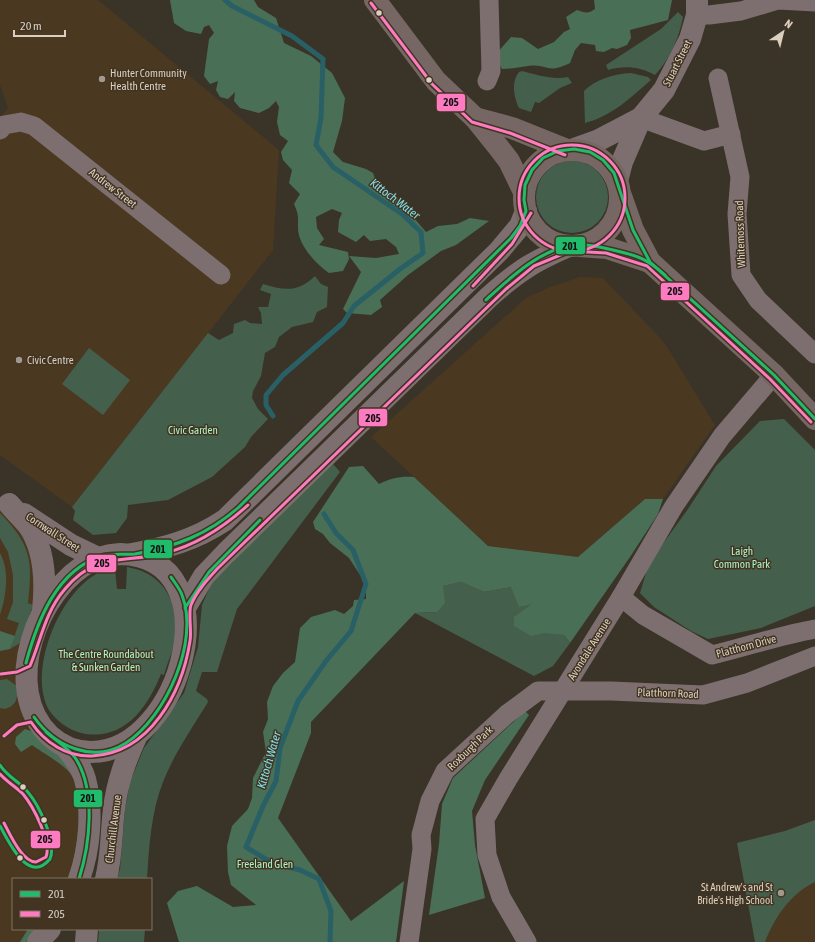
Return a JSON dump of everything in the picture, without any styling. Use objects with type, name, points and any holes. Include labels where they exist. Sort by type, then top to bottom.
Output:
[{"type":"main road","points":[[375,0],[436,81],[475,118],[509,161],[536,230],[548,240],[574,246],[608,248],[650,262]]},
{"type":"main road","points":[[475,118],[512,128],[570,149],[590,152],[604,160],[614,173],[633,230],[650,262],[774,375],[815,419]]},
{"type":"main road","points":[[525,201],[525,185],[532,170],[543,158],[558,151],[570,149]]},
{"type":"main road","points":[[574,246],[594,241],[607,232],[616,219],[620,204],[619,188]]},
{"type":"street","points":[[487,82],[490,72],[489,0]]},
{"type":"street","points":[[697,7],[709,15],[740,11],[778,0],[815,2]]},
{"type":"street","name":"Stuart Street","points":[[619,188],[625,156],[640,118],[664,90],[690,40],[697,7]]},
{"type":"street","name":"Whitemoss Road","points":[[718,78],[740,177],[737,214],[741,275],[758,300],[815,354]]},
{"type":"street","points":[[640,118],[704,141],[731,134]]},
{"type":"street","name":"Stuart Street","points":[[570,149],[599,140],[640,118]]},
{"type":"street","name":"Andrew Street","points":[[0,130],[4,125],[21,122],[34,126],[220,275]]},
{"type":"street","points":[[130,554],[153,562],[168,574],[179,589],[185,608],[186,628],[181,660],[173,685],[158,711],[137,735],[126,743],[103,751],[79,750],[66,747],[55,741],[40,727],[29,705],[26,678],[26,663],[29,650],[40,621],[57,591],[70,577],[98,558],[112,555],[130,554],[183,542],[205,532],[225,520],[499,252],[520,226],[525,201]]},
{"type":"street","points":[[185,608],[204,576],[226,553],[489,297],[517,272],[531,262],[574,246]]},
{"type":"street","name":"Avondale Avenue","points":[[527,942],[501,897],[487,855],[485,819],[508,778],[621,597],[674,506],[722,436],[774,375]]},
{"type":"street","name":"Cornwall Street","points":[[5,500],[71,545],[98,558]]},
{"type":"street","name":"Cornwall Street","points":[[5,500],[28,526],[36,540],[45,584],[40,621]]},
{"type":"street","name":"Platthorn Drive","points":[[621,597],[642,616],[712,656],[752,646],[788,634],[815,629]]},
{"type":"street","name":"Platthorn Road","points":[[563,692],[611,691],[703,695],[747,684],[815,656]]},
{"type":"street","name":"Roxburgh Park","points":[[409,942],[422,849],[421,835],[430,801],[445,771],[506,714],[538,691],[563,692]]},
{"type":"street","name":"Churchill Avenue","points":[[106,878],[112,847],[114,808],[120,777],[137,735]]},
{"type":"street","points":[[66,747],[78,763],[85,778],[88,797],[89,821],[86,851],[79,878]]},
{"type":"street","points":[[38,942],[49,930]]},
{"type":"street","points":[[86,942],[87,930]]},
{"type":"shaded area","points":[[0,0],[98,0],[279,150],[273,250],[72,507],[0,455],[0,118],[8,108],[0,85]]},
{"type":"shaded area","points":[[580,277],[603,278],[664,342],[715,425],[663,499],[645,499],[578,557],[488,546],[371,437],[526,298],[550,287]]},
{"type":"shaded area","points":[[0,496],[9,504],[42,563],[26,678],[85,778],[79,878],[12,878],[12,930],[49,930],[38,942],[0,942]]},
{"type":"shaded area","name":"St Andrew's and St Bride's High School","points":[[815,820],[815,942],[755,942],[737,843],[785,831]]},
{"type":"green space","points":[[170,0],[254,0],[258,7],[276,18],[284,43],[311,56],[332,73],[345,98],[342,121],[333,152],[343,162],[366,169],[373,173],[377,184],[397,198],[426,232],[438,226],[457,224],[470,218],[489,221],[456,245],[441,251],[408,275],[380,300],[382,307],[371,315],[347,313],[343,309],[361,272],[349,256],[376,258],[399,254],[396,247],[386,239],[370,241],[364,235],[356,242],[338,232],[339,220],[342,213],[332,209],[316,217],[317,228],[324,239],[319,245],[348,252],[349,259],[343,271],[329,273],[313,259],[304,247],[299,234],[298,216],[294,204],[300,194],[289,183],[292,170],[283,160],[281,152],[288,141],[280,135],[277,122],[279,107],[276,101],[269,108],[259,113],[240,108],[234,101],[235,92],[228,99],[220,97],[216,90],[218,81],[210,84],[204,76],[209,39],[214,33],[209,25],[204,27],[201,34],[186,31],[174,23]]},
{"type":"green space","points":[[594,0],[672,0],[668,20],[630,30],[631,38],[627,45],[617,49],[612,48],[604,52],[596,51],[595,45],[581,43],[575,50],[570,63],[556,68],[528,66],[502,69],[495,55],[511,37],[522,38],[538,49],[554,42],[564,32],[570,29],[566,17],[577,10],[582,12],[593,11],[595,9]]},
{"type":"green space","points":[[678,12],[683,17],[679,33],[665,62],[655,75],[644,70],[626,67],[608,70],[606,65],[661,29]]},
{"type":"green space","points":[[522,71],[551,77],[568,77],[572,83],[560,88],[539,103],[535,102],[531,112],[519,108],[514,90],[516,76]]},
{"type":"green space","points":[[631,73],[648,77],[651,80],[628,100],[612,111],[595,120],[585,123],[584,91],[600,80]]},
{"type":"green space","points":[[565,161],[579,161],[586,163],[598,171],[606,183],[608,197],[606,211],[598,223],[586,231],[579,233],[565,233],[558,231],[546,223],[538,211],[536,204],[536,190],[538,183],[546,171],[558,163]]},
{"type":"green space","name":"Civic Garden","points":[[315,276],[321,284],[328,287],[327,307],[317,312],[313,322],[292,327],[279,337],[275,347],[265,353],[261,376],[253,391],[252,398],[258,409],[268,419],[251,437],[245,447],[212,477],[168,500],[128,505],[127,518],[116,533],[93,535],[73,520],[75,511],[72,507],[208,333],[219,340],[233,333],[234,324],[245,320],[250,323],[262,324],[261,313],[258,307],[268,307],[271,294],[260,290],[263,284],[278,288],[291,289],[303,285]]},
{"type":"green space","points":[[89,348],[130,380],[103,415],[62,384]]},
{"type":"green space","name":"Laigh Common Park","points":[[784,419],[815,450],[815,606],[761,628],[708,639],[691,631],[654,607],[640,593],[649,563],[688,509],[716,466],[760,421]]},
{"type":"green space","points":[[333,464],[340,472],[237,609],[217,672],[202,672],[196,691],[207,699],[208,702],[172,761],[163,782],[156,805],[151,830],[147,878],[117,878],[120,869],[125,809],[130,782],[144,748],[184,693],[198,647],[202,605],[213,580],[274,519]]},
{"type":"green space","name":"Freeland Glen","points":[[363,466],[379,484],[396,478],[414,477],[488,546],[578,557],[645,499],[663,499],[658,514],[570,643],[564,635],[544,633],[531,636],[514,626],[514,617],[532,604],[519,607],[511,587],[484,592],[461,582],[443,586],[445,603],[437,612],[415,613],[311,722],[311,733],[278,818],[351,921],[404,881],[396,942],[179,942],[167,903],[178,891],[197,886],[233,907],[256,905],[231,885],[228,872],[227,846],[232,826],[248,809],[252,798],[253,778],[266,752],[263,732],[268,719],[267,702],[273,686],[283,673],[295,662],[300,628],[311,617],[335,610],[344,614],[353,606],[354,600],[366,599],[366,584],[349,558],[330,543],[323,534],[315,529],[313,522],[349,467]]},
{"type":"green space","points":[[0,513],[24,544],[30,564],[30,588],[28,603],[33,605],[20,643],[10,649],[19,623],[7,619],[13,602],[13,575],[8,552],[0,538]]},
{"type":"green space","points":[[0,553],[5,568],[6,584],[0,615]]},
{"type":"green space","name":"The Centre Roundabout & Sunken Garden","points":[[127,567],[142,571],[154,578],[163,587],[170,598],[176,623],[172,652],[164,675],[161,674],[148,699],[132,720],[121,728],[109,732],[96,734],[81,733],[72,730],[63,724],[55,718],[49,710],[43,693],[42,674],[45,654],[51,633],[60,613],[72,596],[85,582],[100,572],[115,569],[117,589],[126,589]]},
{"type":"green space","points":[[461,582],[484,592],[511,587],[533,604],[547,632],[564,635],[570,643],[553,666],[534,676],[415,613],[437,612],[442,586]]},
{"type":"green space","points":[[0,631],[15,636],[10,649],[0,651]]},
{"type":"green space","points":[[7,679],[17,686],[17,694],[14,703],[5,709],[0,708],[0,680]]},
{"type":"green space","points":[[525,711],[529,715],[485,780],[472,811],[475,845],[485,898],[429,915],[439,844],[442,804],[453,778]]},
{"type":"green space","points":[[25,729],[34,732],[69,763],[77,774],[82,823],[73,878],[68,878],[77,841],[79,809],[75,782],[67,769],[32,745],[21,752],[15,744],[16,737]]},
{"type":"green space","name":"St Andrew's and St Bride's High School","points":[[815,820],[815,882],[798,893],[784,907],[773,924],[765,942],[755,942],[737,843],[785,831]]},
{"type":"green space","points":[[27,930],[37,930],[26,942],[20,942]]},
{"type":"green space","points":[[99,930],[145,930],[144,942],[98,942]]},
{"type":"waterway","name":"Kittoch Water","points":[[225,0],[232,6],[292,36],[323,59],[321,118],[316,145],[333,167],[402,214],[421,232],[423,253],[400,269],[354,306],[343,323],[283,375],[266,395],[266,405],[273,416]]},
{"type":"waterway","name":"Kittoch Water","points":[[324,514],[336,533],[353,550],[366,584],[351,631],[326,661],[298,701],[280,748],[276,781],[263,806],[246,847],[272,863],[300,870],[319,879],[331,911],[330,942]]},
{"type":"transit line","name":"205","points":[[371,3],[432,84],[472,122],[510,133],[565,155]]},
{"type":"transit line","name":"205","points":[[572,145],[592,149],[610,160],[621,178],[625,198],[621,218],[610,236],[592,247],[572,251],[552,247],[534,236],[523,218],[519,198],[523,178],[534,160],[552,149],[572,145]]},
{"type":"transit line","name":"201","points":[[26,663],[36,631],[51,599],[72,573],[86,563],[102,556],[135,554],[150,551],[164,548],[191,538],[216,525],[239,507],[511,238],[520,226],[526,211],[524,200],[525,185],[532,170],[543,158],[558,151],[574,149],[590,152],[603,160],[614,173],[633,230],[650,262],[774,375],[815,419]]},
{"type":"transit line","name":"205","points":[[473,286],[512,244],[531,213]]},
{"type":"transit line","name":"201","points":[[486,300],[515,274],[538,258],[549,252],[574,245],[599,247],[635,256],[647,261],[665,275]]},
{"type":"transit line","name":"205","points":[[4,736],[17,725],[31,722],[43,736],[57,747],[74,754],[92,756],[113,752],[131,744],[146,732],[160,717],[171,699],[179,680],[186,661],[190,641],[190,608],[199,590],[210,577],[506,289],[534,266],[570,251],[606,253],[647,266],[770,379],[811,422]]},
{"type":"transit line","name":"205","points":[[1,674],[17,672],[30,666],[44,626],[58,598],[77,577],[88,569],[111,561],[150,556],[177,550],[220,528],[248,505]]},
{"type":"transit line","name":"201","points":[[185,608],[209,572],[260,520]]},
{"type":"transit line","name":"201","points":[[34,717],[42,727],[63,744],[88,752],[101,752],[113,749],[126,743],[141,731],[166,697],[176,676],[183,655],[186,634],[186,614],[182,595],[171,577]]},
{"type":"transit line","name":"201","points":[[46,732],[66,748],[76,759],[86,786],[89,802],[88,834],[79,878]]},
{"type":"transit line","name":"201","points":[[0,765],[27,791],[37,805],[49,834],[52,852],[50,859],[42,866],[34,867],[27,864],[14,850],[0,826]]},
{"type":"transit line","name":"205","points":[[0,774],[23,794],[32,807],[44,834],[47,850],[46,857],[36,862],[31,861],[21,853],[4,823]]},
{"type":"place","name":"Hunter Community Health Centre","points":[[102,79]]},
{"type":"place","name":"Civic Centre","points":[[19,360]]},
{"type":"place","name":"St Andrew's and St Bride's High School","points":[[781,893]]}]
